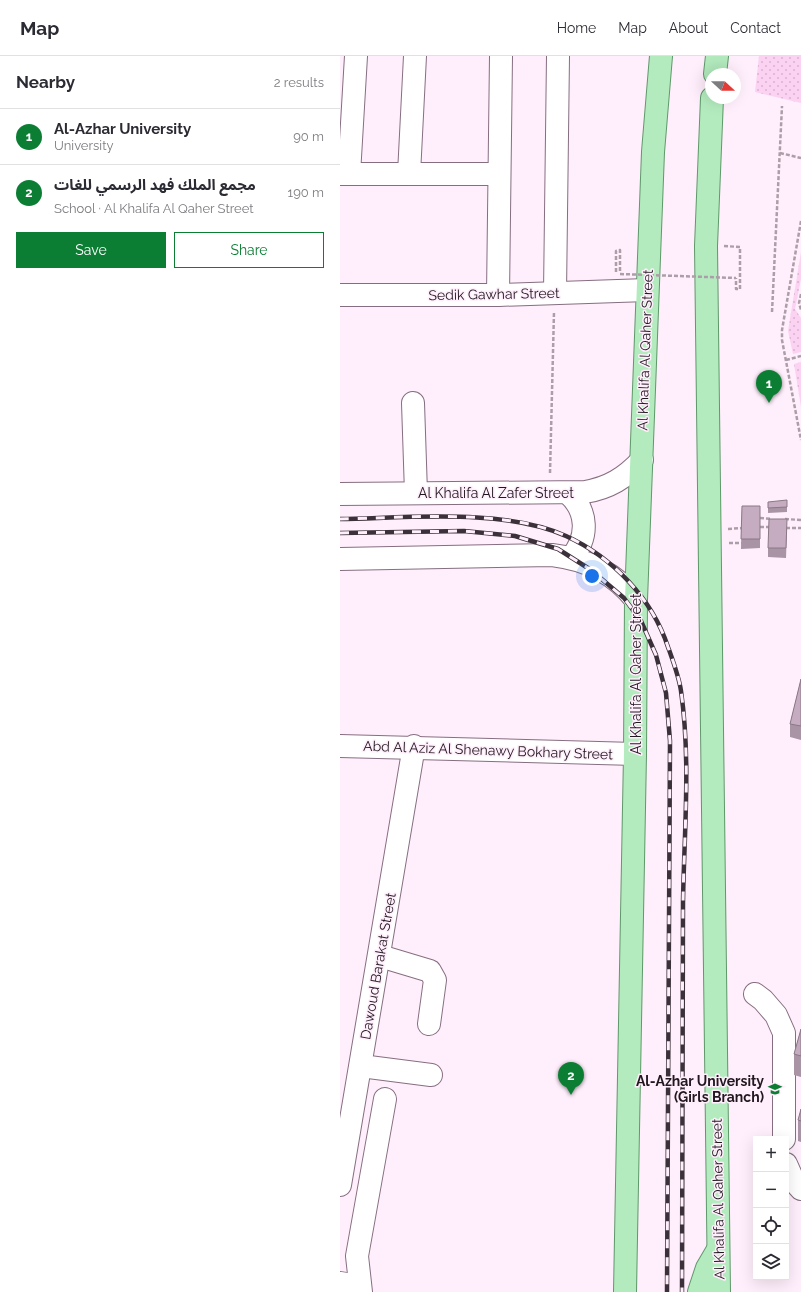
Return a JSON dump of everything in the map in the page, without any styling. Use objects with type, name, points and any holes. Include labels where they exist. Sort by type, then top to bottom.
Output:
[{"type":"main road","name":"Al Khalifa Al Qaher Street","points":[[625,1292],[635,754],[636,600],[653,152],[661,56]]},
{"type":"main road","points":[[716,68],[717,56]]},
{"type":"main road","name":"Al Khalifa Al Qaher Street","points":[[712,104],[706,246],[719,1292]]},
{"type":"main road","points":[[699,1292],[707,1268],[719,1247]]},
{"type":"street","points":[[356,56],[344,174],[499,174]]},
{"type":"street","points":[[409,174],[415,56]]},
{"type":"street","points":[[498,295],[501,56]]},
{"type":"street","points":[[555,293],[558,56]]},
{"type":"street","name":"Sedik Gawhar Street","points":[[340,295],[498,295],[647,290]]},
{"type":"street","points":[[413,403],[416,493]]},
{"type":"street","name":"Al Khalifa Al Zafer Street","points":[[340,494],[584,492],[609,486],[626,475],[642,460]]},
{"type":"street","points":[[558,493],[580,507],[585,524],[582,543],[571,558]]},
{"type":"street","points":[[340,558],[552,555],[571,558],[605,571],[628,589],[636,600]]},
{"type":"street","name":"Abd Al Aziz Al Shenawy Bokhary Street","points":[[340,746],[414,746],[635,754]]},
{"type":"street","name":"Dawoud Barakat Street","points":[[340,1185],[380,956],[414,746]]},
{"type":"street","points":[[380,956],[430,971],[433,975],[435,980],[429,1024]]},
{"type":"street","points":[[755,994],[770,1007],[776,1015],[784,1034],[784,1136]]},
{"type":"street","points":[[361,1066],[431,1075]]},
{"type":"street","points":[[354,1287],[357,1256],[385,1099]]},
{"type":"street","points":[[789,1171],[793,1180],[801,1189]]},
{"type":"path","points":[[772,312],[782,106]]},
{"type":"path","points":[[780,152],[801,158]]},
{"type":"path","points":[[801,221],[782,320],[782,340],[801,440]]},
{"type":"path","points":[[616,261],[616,251],[620,250],[620,274],[736,278],[736,289],[740,289],[740,247],[706,246]]},
{"type":"path","points":[[555,293],[558,493]]},
{"type":"path","points":[[801,294],[799,303],[801,310]]},
{"type":"path","points":[[786,360],[801,356]]},
{"type":"path","points":[[760,518],[774,519]]},
{"type":"path","points":[[781,519],[801,520]]},
{"type":"path","points":[[760,527],[774,527]]},
{"type":"path","points":[[781,527],[801,528]]},
{"type":"shaded area","points":[[759,56],[801,56],[801,103],[755,92]]},
{"type":"shaded area","points":[[801,252],[801,279],[795,309],[801,318],[801,352],[793,354],[788,331]]},
{"type":"shaded area","points":[[801,362],[801,407],[794,364]]},
{"type":"building","points":[[787,500],[787,507],[768,508],[768,502]]},
{"type":"building","points":[[742,506],[760,506],[760,539],[741,539]]},
{"type":"building","points":[[769,519],[787,519],[786,548],[768,548]]},
{"type":"building","points":[[801,679],[801,726],[790,724]]},
{"type":"building","points":[[801,1029],[801,1056],[794,1054]]},
{"type":"building","points":[[801,1109],[801,1121],[798,1120]]},
{"type":"railway","points":[[340,519],[425,517],[485,518],[514,521],[542,527],[566,536],[583,545],[614,567],[641,596],[661,629],[674,663],[680,686],[686,744],[683,903],[682,1292]]},
{"type":"railway","points":[[340,533],[464,531],[515,536],[558,549],[591,570],[624,598],[641,621],[656,655],[666,693],[670,741],[667,1292]]},
{"type":"place","name":"Al-Azhar University","points":[[769,403]]},
{"type":"place","name":"Al-Azhar University (Girls Branch)","points":[[775,1089]]},
{"type":"place","name":"مجمع الملك فهد الرسمي للغات","points":[[571,1095]]}]
